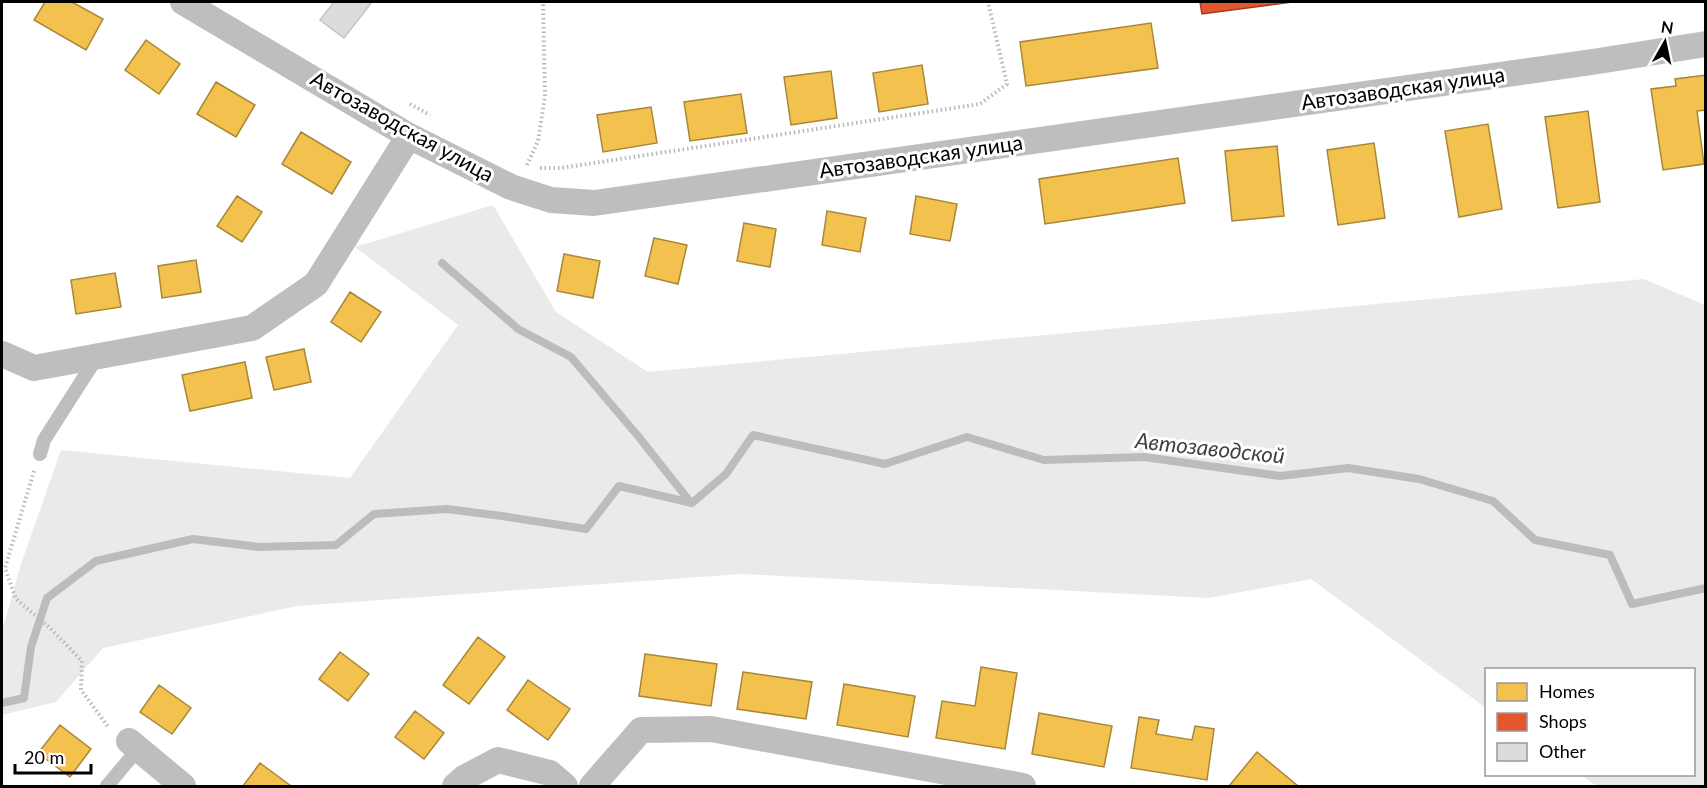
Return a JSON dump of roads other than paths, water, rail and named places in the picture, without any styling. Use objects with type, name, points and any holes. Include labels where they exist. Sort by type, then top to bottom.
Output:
[{"type":"street","name":"Автозаводская улица","points":[[183,2],[409,136],[511,187],[551,200],[594,203],[1706,44]]},
{"type":"street","points":[[2,354],[34,368],[252,328],[316,284],[409,136]]},
{"type":"street","points":[[592,786],[641,730],[711,729],[1023,786]]},
{"type":"street","points":[[134,745],[183,786]]},
{"type":"street","points":[[455,786],[464,777],[498,760],[550,773],[565,786]]},
{"type":"lane","points":[[40,453],[44,440],[97,357]]},
{"type":"lane","points":[[107,786],[134,745]]},
{"type":"waterway","points":[[442,263],[518,329],[571,357],[691,503]]},
{"type":"waterway","name":"Автозаводской","points":[[2,703],[24,698],[31,647],[47,598],[96,561],[193,539],[259,547],[336,545],[374,514],[447,509],[586,529],[619,486],[692,503],[726,474],[753,435],[885,464],[967,437],[1044,460],[1144,457],[1280,476],[1348,468],[1419,479],[1493,501],[1535,540],[1610,555],[1632,604],[1706,588]]}]
